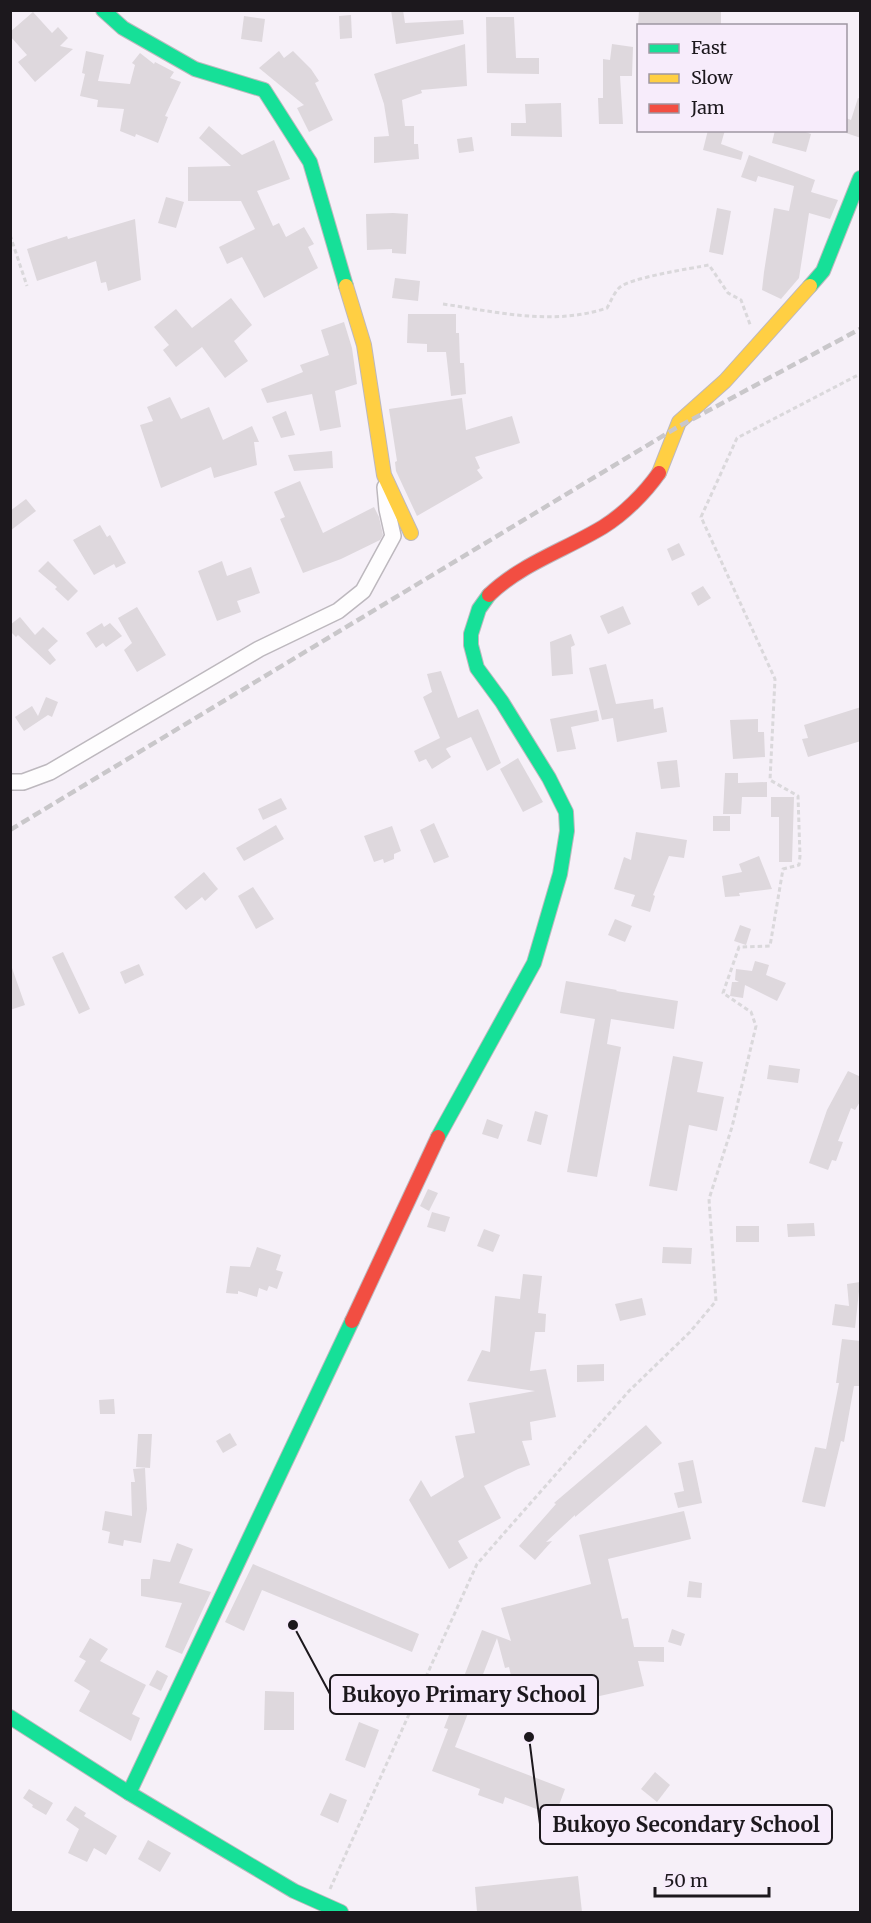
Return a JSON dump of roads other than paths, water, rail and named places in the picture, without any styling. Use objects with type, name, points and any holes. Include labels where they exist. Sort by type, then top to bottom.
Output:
[{"type":"street","points":[[10,782],[23,782],[50,772],[259,649],[338,611],[363,591],[393,536],[387,509],[364,345],[310,162],[264,90],[195,69],[123,28],[103,10]]},
{"type":"street","points":[[129,1792],[447,1118],[534,963],[541,941],[560,874],[567,831],[566,812],[549,777],[502,702],[477,668],[471,645],[471,634],[479,609],[490,594],[511,576],[604,526],[635,501],[658,474],[679,422],[725,381],[823,271],[861,178]]},
{"type":"street","points":[[384,475],[411,533]]},
{"type":"street","points":[[10,1717],[294,1891],[340,1912]]},
{"type":"railway","points":[[10,830],[676,428],[860,329]]},
{"type":"place","name":"Bukoyo Primary School","points":[[293,1625]]},
{"type":"place","name":"Bukoyo Secondary School","points":[[529,1737]]}]
